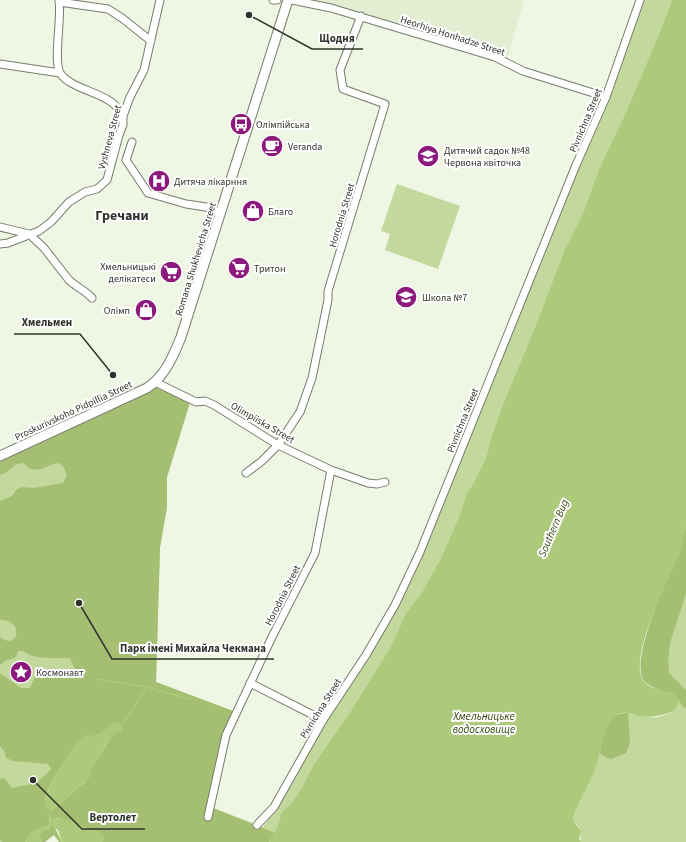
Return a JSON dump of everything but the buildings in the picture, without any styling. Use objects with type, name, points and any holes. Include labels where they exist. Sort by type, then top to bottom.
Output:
[{"type":"main road","name":"Romana Shukhevicha Street","points":[[155,382],[168,366],[181,338],[288,0]]},
{"type":"main road","name":"Proskurivskoho Pidpillia Street","points":[[0,456],[138,392],[155,382]]},
{"type":"street","name":"Vyshneva Street","points":[[0,244],[8,243],[39,231],[51,222],[69,202],[85,192],[97,188],[107,180],[123,125],[123,116],[130,97],[144,70],[160,0]]},
{"type":"street","name":"Heorhiya Honhadze Street","points":[[292,0],[361,16],[495,57],[523,71],[606,97]]},
{"type":"street","name":"Pivnichna Street","points":[[257,825],[274,807],[323,720],[366,656],[395,605],[420,552],[576,165],[606,97],[640,0]]},
{"type":"street","points":[[123,125],[122,116],[118,108],[104,98],[83,89],[66,79],[60,73],[58,67],[59,1],[108,10],[122,18],[151,41]]},
{"type":"street","name":"Horodnia Street","points":[[278,445],[300,412],[312,378],[328,300],[328,291],[385,104],[342,89],[340,70],[361,16]]},
{"type":"street","points":[[0,64],[60,73]]},
{"type":"street","points":[[132,142],[126,160],[148,193],[186,204],[206,207],[221,213]]},
{"type":"street","points":[[0,227],[29,234],[44,248],[68,280],[92,298]]},
{"type":"street","name":"Olimpiiska Street","points":[[155,382],[196,402],[205,401],[214,405],[278,445],[331,470],[368,483],[377,484],[385,482]]},
{"type":"street","points":[[246,473],[262,461],[278,445]]},
{"type":"street","name":"Horodnia Street","points":[[208,817],[226,735],[272,637],[315,553],[331,470]]},
{"type":"street","points":[[250,683],[323,720]]},
{"type":"shaded area","points":[[308,0],[524,0],[507,61]]},
{"type":"shaded area","points":[[643,0],[672,0],[626,112],[599,169],[583,213],[565,249],[503,404],[491,438],[486,458],[467,493],[458,519],[441,558],[422,592],[406,613],[391,646],[350,712],[314,764],[301,789],[291,804],[281,813],[276,829],[269,842],[101,842],[104,840],[50,817],[25,842],[0,842],[0,462],[121,406],[151,391],[159,384],[191,399],[167,477],[167,507],[160,547],[156,682],[233,711],[223,734],[213,808],[263,827],[276,808],[325,721],[397,606]]},
{"type":"shaded area","points":[[397,184],[460,206],[438,269],[385,250],[390,234],[381,231]]},
{"type":"shaded area","points":[[159,384],[191,399],[167,477],[167,507],[160,547],[156,682],[233,711],[223,734],[213,808],[275,833],[269,842],[101,842],[104,840],[60,818],[51,819],[50,814],[52,811],[87,781],[94,763],[116,732],[111,724],[98,735],[83,737],[61,766],[51,783],[45,799],[46,808],[50,810],[49,824],[32,832],[25,842],[2,842],[0,840],[0,779],[4,778],[12,788],[37,783],[51,769],[48,764],[13,761],[6,758],[5,752],[0,746],[0,673],[21,688],[30,688],[36,674],[38,673],[68,675],[75,669],[70,658],[37,657],[20,651],[18,651],[16,657],[5,661],[0,665],[0,637],[9,641],[13,640],[16,630],[15,626],[11,623],[0,620],[0,501],[13,495],[17,489],[23,487],[34,488],[63,483],[67,476],[61,464],[57,463],[37,470],[30,469],[23,463],[19,463],[0,475],[0,462],[121,406],[151,391]]},
{"type":"shaded area","points":[[686,526],[686,842],[581,842],[579,827],[574,822],[573,817],[602,738],[628,712],[647,717],[658,717],[671,713],[663,691],[681,551]]},
{"type":"shaded area","points":[[686,526],[686,594],[670,643],[668,663],[669,673],[686,690],[686,708],[683,707],[672,693],[658,689],[647,683],[643,679],[641,666],[643,649],[649,628],[682,541]]},
{"type":"shaded area","points":[[628,712],[630,743],[626,753],[612,759],[607,758],[600,753],[606,726],[616,715]]},
{"type":"shaded area","points":[[51,825],[54,826],[62,842],[59,842],[54,835],[45,842],[42,842],[39,836],[40,833],[49,828]]},
{"type":"water","name":"Хмельницьке водосховище","points":[[672,0],[686,0],[686,526],[680,553],[660,597],[645,636],[641,653],[640,669],[643,680],[647,684],[656,689],[671,693],[679,700],[677,705],[671,712],[659,715],[644,717],[625,712],[610,720],[604,731],[595,770],[573,817],[574,822],[581,831],[579,838],[581,842],[269,842],[276,829],[281,813],[291,804],[314,764],[350,712],[391,646],[406,613],[422,592],[441,558],[458,519],[467,493],[486,458],[491,438],[503,404],[565,249],[583,213],[599,169],[626,112]]},
{"type":"water","points":[[120,723],[123,728],[121,732],[116,732],[105,745],[94,764],[88,780],[80,785],[50,814],[51,819],[65,819],[102,833],[104,840],[101,842],[62,842],[58,830],[52,825],[40,833],[39,836],[42,842],[25,842],[32,832],[49,824],[50,810],[45,807],[49,791],[59,770],[78,742],[83,737],[98,735],[110,725]]},
{"type":"waterway","points":[[97,679],[146,687]]},
{"type":"waterway","points":[[122,725],[147,687],[190,699]]},
{"type":"place","name":"Щодня","points":[[249,15]]},
{"type":"place","name":"Олiмпiйська","points":[[241,124]]},
{"type":"place","name":"Veranda","points":[[272,146]]},
{"type":"place","name":"Дитячий садок №48 Червона квіточка","points":[[428,156]]},
{"type":"place","name":"Дитяча лікарння","points":[[159,181]]},
{"type":"place","name":"Благо","points":[[253,211]]},
{"type":"place","name":"Тритон","points":[[239,268]]},
{"type":"place","name":"Хмельницькі делікатеси","points":[[171,272]]},
{"type":"place","name":"Школа №7","points":[[406,297]]},
{"type":"place","name":"Олімп","points":[[146,310]]},
{"type":"place","name":"Хмельмен","points":[[113,375]]},
{"type":"place","name":"Парк імені Михайла Чекмана","points":[[79,603]]},
{"type":"place","name":"Космонавт","points":[[21,672]]},
{"type":"place","name":"Вертолет","points":[[33,780]]},
{"type":"district","name":"Гречани","points":[[122,215]]},
{"type":"water label","name":"Southern Bug","points":[[553,528]]}]
